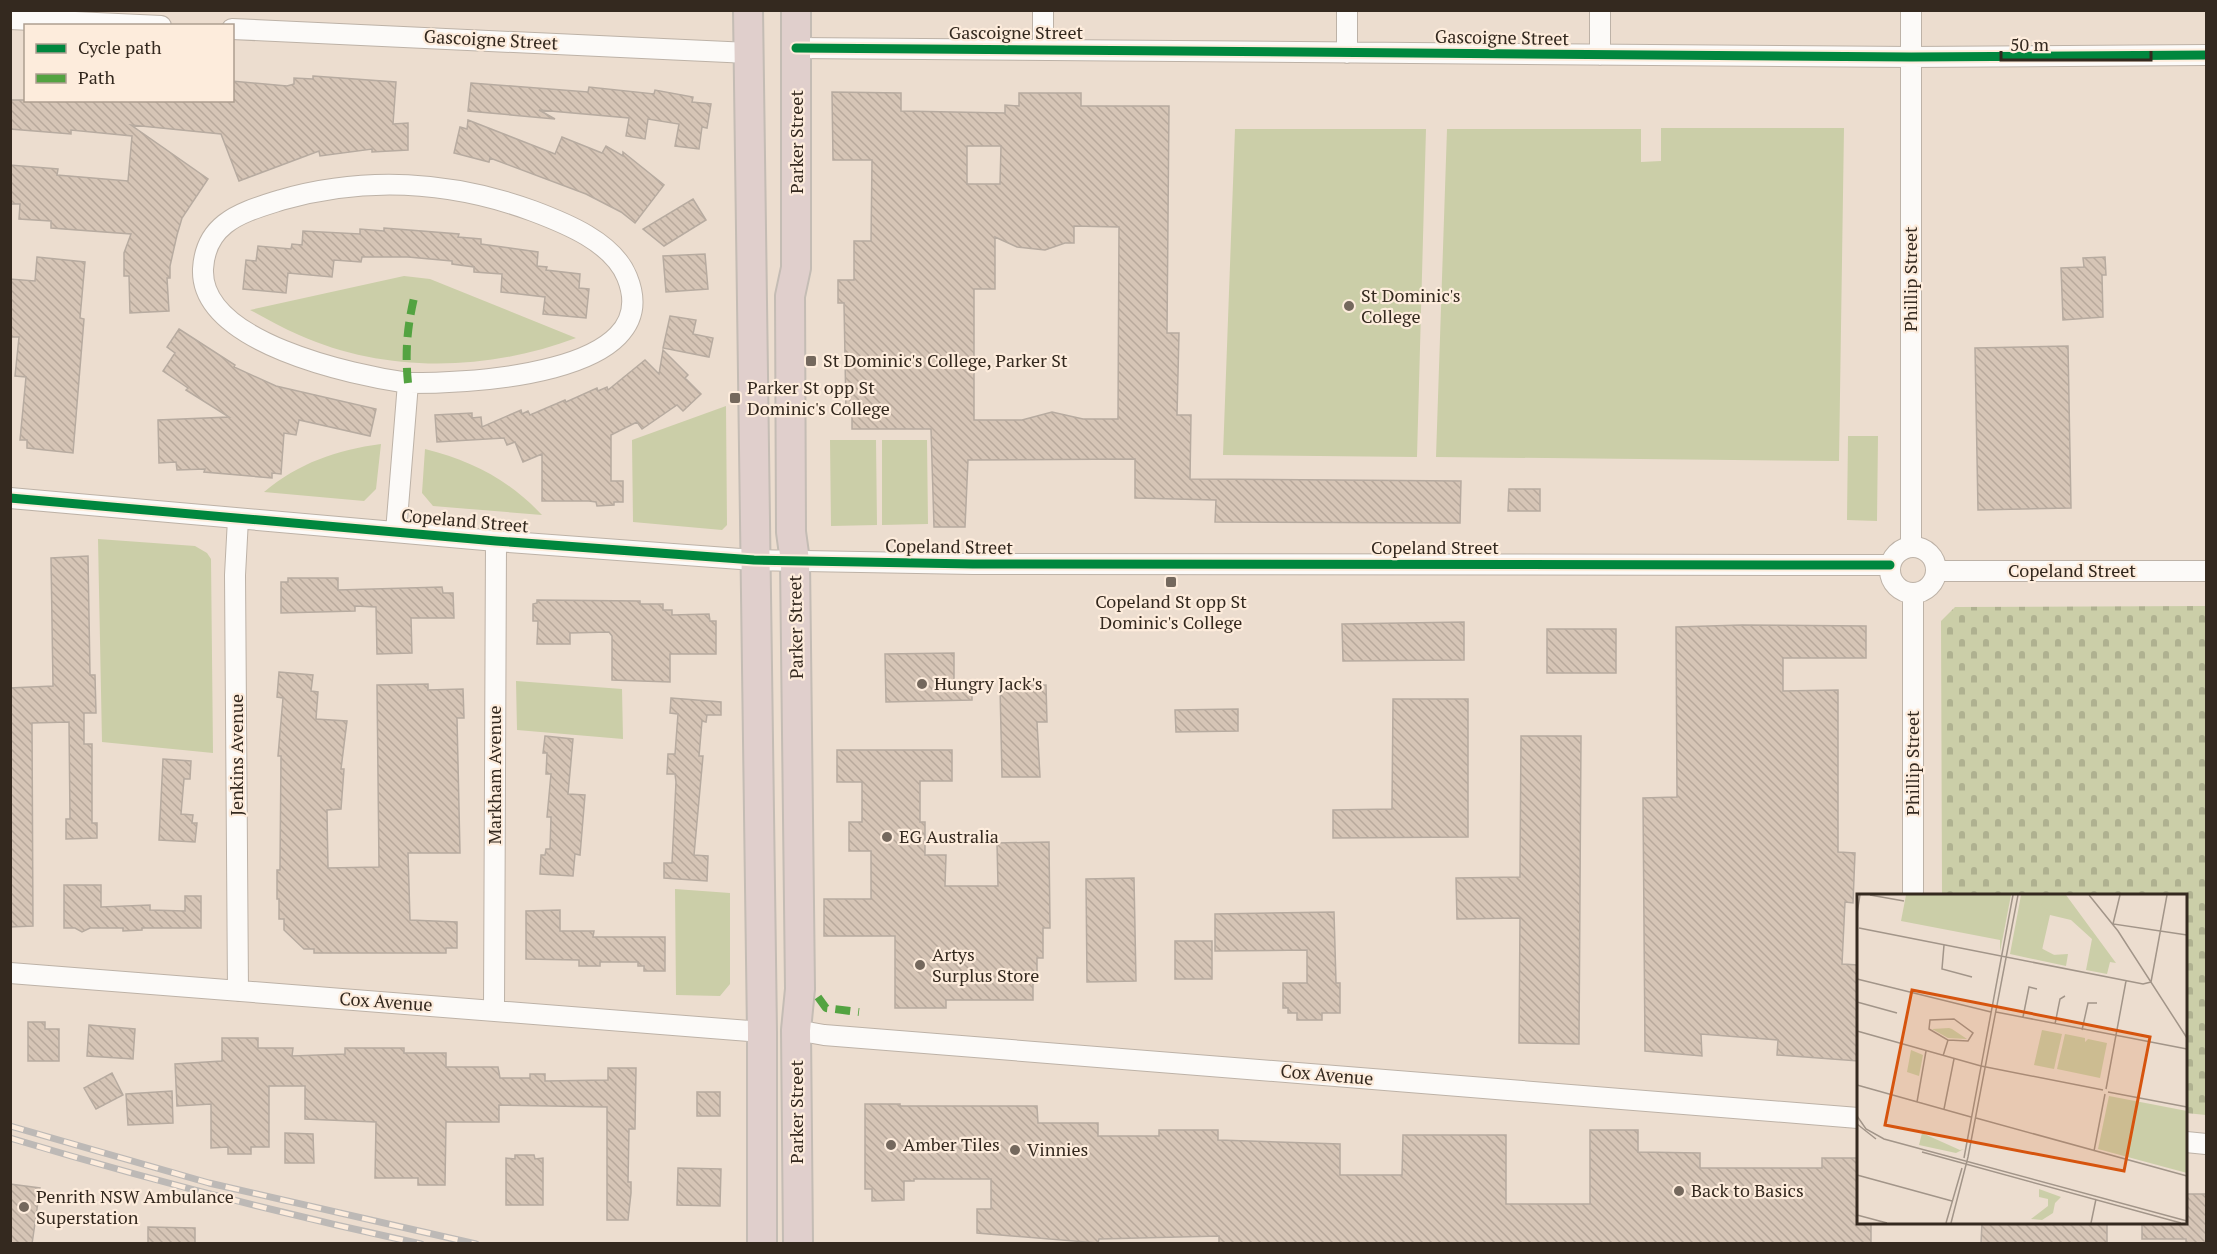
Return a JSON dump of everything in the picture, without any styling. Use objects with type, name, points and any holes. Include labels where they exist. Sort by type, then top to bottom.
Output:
[{"type":"highway","name":"Parker Street","points":[[748,10],[762,1032],[762,1244]]},
{"type":"highway","name":"Parker Street","points":[[796,10],[796,268],[790,296],[791,532],[795,561],[801,989],[796,1030],[798,1244]]},
{"type":"street","points":[[1043,10],[1043,50]]},
{"type":"street","points":[[1347,10],[1347,53]]},
{"type":"street","points":[[1600,10],[1600,55]]},
{"type":"street","name":"Phillip Street","points":[[1911,10],[1911,547]]},
{"type":"street","points":[[10,19],[118,24]]},
{"type":"street","name":"Gascoigne Street","points":[[234,29],[749,53]]},
{"type":"street","name":"Gascoigne Street","points":[[796,48],[1911,57],[2206,55]]},
{"type":"street","points":[[357,186],[425,186],[500,200],[545,216],[606,249],[627,276],[631,304],[627,322],[611,343],[591,354],[539,371],[493,380],[408,383],[332,368],[268,343],[234,324],[211,301],[204,280],[206,252],[213,236],[236,217],[295,196],[357,186]]},
{"type":"street","points":[[396,532],[408,383]]},
{"type":"street","name":"Copeland Street","points":[[10,498],[496,541],[754,560],[973,564],[1890,565]]},
{"type":"street","name":"Jenkins Avenue","points":[[238,519],[235,586],[238,992]]},
{"type":"street","name":"Markham Avenue","points":[[494,1009],[496,541]]},
{"type":"street","points":[[1911,547],[1919,548],[1932,556],[1937,571],[1931,586],[1913,594],[1896,587],[1890,574],[1890,565],[1897,553],[1911,547]]},
{"type":"street","name":"Copeland Street","points":[[1937,571],[2206,571]]},
{"type":"street","name":"Phillip Street","points":[[1913,594],[1913,894]]},
{"type":"street","name":"Cox Avenue","points":[[10,973],[238,992],[494,1009],[762,1032]]},
{"type":"street","name":"Cox Avenue","points":[[796,1030],[824,1035],[1857,1118]]},
{"type":"street","points":[[2187,1142],[2206,1144]]},
{"type":"green space","points":[[1661,128],[1844,128],[1839,461],[1436,457],[1447,129],[1641,129],[1641,162],[1661,161]]},
{"type":"green space","points":[[1235,129],[1426,129],[1417,457],[1223,455]]},
{"type":"green space","points":[[404,276],[430,279],[576,338],[508,357],[473,362],[437,364],[402,362],[367,357],[332,348],[293,332],[250,310]]},
{"type":"green space","points":[[726,406],[727,525],[722,530],[633,522],[632,440]]},
{"type":"green space","points":[[1848,436],[1878,436],[1877,521],[1847,520]]},
{"type":"green space","points":[[830,440],[876,440],[877,525],[831,526]]},
{"type":"green space","points":[[882,440],[927,440],[928,524],[882,525]]},
{"type":"green space","points":[[381,444],[376,489],[364,501],[264,492],[291,473],[319,459]]},
{"type":"green space","points":[[425,449],[458,459],[488,473],[516,491],[542,515],[433,506],[422,493]]},
{"type":"green space","points":[[98,539],[195,546],[207,553],[211,559],[213,753],[102,742]]},
{"type":"green space","points":[[2206,606],[2206,1115],[2187,1113],[2187,894],[1942,894],[1941,621],[1955,607]]},
{"type":"green space","points":[[516,681],[622,689],[623,739],[517,730]]},
{"type":"green space","points":[[675,889],[730,893],[730,984],[720,996],[676,995]]},
{"type":"building","points":[[313,76],[396,82],[393,124],[408,123],[408,150],[372,152],[372,149],[320,156],[319,151],[239,181],[221,134],[131,125],[208,179],[182,218],[170,266],[170,278],[167,278],[169,311],[130,313],[129,276],[124,276],[124,253],[131,234],[51,228],[51,221],[19,219],[20,204],[10,204],[10,165],[58,169],[57,175],[128,181],[132,136],[71,130],[71,134],[10,129],[10,100],[24,100],[24,102],[234,102],[234,81],[287,86],[294,84],[294,78],[313,79]]},
{"type":"building","points":[[471,83],[588,92],[589,87],[654,94],[655,90],[693,97],[692,102],[711,104],[707,128],[702,127],[699,149],[675,146],[679,124],[648,119],[645,139],[626,136],[629,118],[539,110],[555,119],[468,111]]},
{"type":"building","points":[[832,92],[901,93],[901,111],[1005,113],[1005,105],[1019,106],[1019,93],[1081,93],[1081,106],[1169,106],[1167,333],[1179,333],[1177,415],[1191,415],[1190,479],[1461,481],[1460,523],[1215,522],[1216,500],[1135,498],[1135,459],[968,460],[965,527],[934,527],[931,429],[852,429],[852,412],[846,413],[844,303],[838,303],[838,280],[854,280],[854,241],[871,241],[872,160],[833,160]],"holes":[[[967,146],[1001,146],[1000,184],[967,184]],[[1074,226],[1119,227],[1118,419],[1083,419],[1052,412],[1022,420],[974,420],[974,289],[995,289],[995,237],[1017,247],[1045,250],[1065,243],[1074,243]]]},
{"type":"building","points":[[468,120],[555,154],[562,137],[602,153],[606,146],[623,156],[623,152],[664,185],[635,223],[621,212],[586,194],[490,158],[489,162],[454,153],[460,127],[467,129]]},
{"type":"building","points":[[693,199],[706,220],[664,246],[643,229]]},
{"type":"building","points":[[384,228],[459,234],[458,237],[481,239],[481,244],[538,252],[537,266],[547,267],[546,270],[580,274],[579,288],[589,289],[586,318],[543,314],[545,297],[501,292],[502,274],[474,272],[474,267],[452,264],[452,261],[408,257],[362,257],[361,262],[334,260],[332,277],[288,273],[286,293],[243,289],[246,260],[256,261],[258,246],[291,249],[292,244],[302,245],[303,231],[360,234],[360,229],[384,231]]},
{"type":"building","points":[[705,254],[708,289],[666,292],[663,256]]},
{"type":"building","points":[[37,257],[85,262],[80,318],[84,319],[73,453],[27,448],[27,440],[20,440],[26,377],[15,376],[19,337],[10,337],[10,279],[35,281]]},
{"type":"building","points":[[2105,257],[2106,275],[2102,275],[2103,317],[2063,320],[2061,268],[2084,267],[2083,258]]},
{"type":"building","points":[[670,316],[696,320],[693,334],[713,338],[709,357],[663,348]]},
{"type":"building","points":[[179,329],[235,365],[234,367],[276,386],[376,409],[370,436],[299,420],[296,435],[284,433],[281,474],[272,473],[272,478],[204,472],[205,469],[177,470],[176,462],[159,463],[158,420],[229,417],[186,390],[188,388],[163,371],[175,353],[167,347]]},
{"type":"building","points":[[2068,346],[2071,508],[1978,510],[1975,348]]},
{"type":"building","points":[[663,350],[688,375],[685,378],[701,394],[683,411],[677,405],[642,429],[637,422],[611,435],[611,481],[623,481],[623,502],[597,506],[596,502],[589,501],[542,501],[542,454],[523,462],[515,442],[507,445],[504,438],[437,442],[435,415],[472,413],[472,418],[481,417],[482,427],[521,410],[522,414],[528,411],[530,415],[597,388],[598,391],[607,387],[608,390],[645,360],[659,374]]},
{"type":"building","points":[[1509,489],[1540,489],[1540,511],[1508,511]]},
{"type":"building","points":[[88,556],[90,675],[95,675],[96,713],[84,713],[84,744],[92,744],[92,823],[97,823],[97,838],[66,839],[66,819],[70,819],[69,722],[32,723],[33,926],[10,927],[10,688],[53,686],[51,558]]},
{"type":"building","points":[[288,578],[338,578],[338,590],[442,587],[443,593],[453,593],[454,618],[411,618],[412,653],[377,654],[376,607],[355,606],[355,611],[281,613],[281,582],[288,582]]},
{"type":"building","points":[[537,600],[640,601],[640,604],[663,604],[663,610],[672,610],[672,615],[709,614],[710,621],[716,621],[716,654],[670,654],[670,682],[612,680],[612,636],[609,632],[570,633],[570,644],[537,644],[538,621],[533,621],[533,604],[537,603]]},
{"type":"building","points":[[1464,622],[1464,660],[1343,661],[1342,624]]},
{"type":"building","points":[[1866,626],[1866,658],[1783,658],[1783,691],[1838,690],[1838,852],[1855,853],[1853,903],[1845,902],[1842,964],[1857,965],[1857,1061],[1777,1055],[1778,1040],[1701,1034],[1702,1056],[1645,1051],[1643,798],[1677,797],[1676,627]]},
{"type":"building","points":[[1547,629],[1616,629],[1616,673],[1547,673]]},
{"type":"building","points":[[954,653],[954,684],[972,684],[972,700],[886,702],[885,654]]},
{"type":"building","points":[[279,672],[313,675],[311,691],[318,692],[316,719],[347,721],[341,769],[344,769],[341,809],[327,810],[328,868],[379,867],[377,685],[428,684],[428,690],[463,689],[464,718],[457,718],[460,853],[408,853],[410,920],[457,922],[457,948],[446,948],[446,953],[314,953],[314,949],[304,949],[284,930],[284,919],[279,919],[279,899],[277,899],[277,870],[280,870],[281,756],[278,756],[283,698],[277,697]]},
{"type":"building","points":[[1046,685],[1047,722],[1037,722],[1040,777],[1002,777],[1000,686]]},
{"type":"building","points":[[671,698],[721,702],[721,715],[707,715],[706,722],[702,721],[699,756],[703,756],[694,855],[708,856],[707,881],[664,878],[664,863],[672,863],[676,782],[675,774],[667,774],[668,754],[675,754],[678,714],[670,713]]},
{"type":"building","points":[[1393,699],[1468,699],[1468,837],[1333,838],[1333,810],[1392,809]]},
{"type":"building","points":[[1238,709],[1238,731],[1176,732],[1175,710]]},
{"type":"building","points":[[545,736],[573,739],[568,794],[585,795],[580,855],[575,854],[573,876],[540,874],[541,855],[545,855],[546,849],[550,849],[551,817],[547,817],[551,774],[546,774],[547,753],[543,753]]},
{"type":"building","points":[[1521,736],[1581,736],[1579,1044],[1519,1043],[1520,918],[1457,919],[1456,878],[1520,877]]},
{"type":"building","points":[[837,750],[952,750],[952,781],[920,781],[920,822],[925,822],[925,855],[946,855],[945,886],[998,886],[997,843],[1049,842],[1050,928],[1043,928],[1043,958],[1037,958],[1037,979],[1033,979],[1033,1000],[946,1000],[946,1008],[895,1008],[895,936],[824,936],[824,899],[871,899],[871,851],[849,851],[849,822],[862,822],[862,782],[837,782]]},
{"type":"building","points":[[163,759],[191,761],[190,779],[184,779],[181,814],[193,815],[192,823],[197,823],[195,842],[159,840]]},
{"type":"building","points":[[1134,878],[1136,981],[1087,982],[1086,879]]},
{"type":"building","points":[[64,885],[101,885],[101,907],[150,905],[150,910],[185,911],[185,896],[201,896],[201,928],[142,928],[142,930],[123,931],[123,928],[90,928],[82,932],[75,928],[64,928]]},
{"type":"building","points":[[560,910],[560,931],[594,931],[593,937],[665,937],[665,971],[644,971],[644,966],[638,966],[638,962],[600,962],[600,966],[579,966],[579,960],[526,959],[526,911]]},
{"type":"building","points":[[1334,912],[1336,983],[1340,983],[1340,1013],[1322,1013],[1322,1020],[1297,1020],[1297,1013],[1288,1013],[1288,1008],[1283,1008],[1283,983],[1307,983],[1307,950],[1215,951],[1215,914]]},
{"type":"building","points":[[1175,941],[1212,941],[1212,979],[1175,979]]},
{"type":"building","points":[[28,1022],[45,1022],[45,1029],[59,1029],[59,1061],[28,1061]]},
{"type":"building","points":[[89,1025],[135,1029],[133,1059],[87,1056]]},
{"type":"building","points":[[222,1038],[258,1038],[258,1048],[293,1048],[292,1056],[345,1054],[345,1048],[404,1048],[404,1053],[446,1053],[446,1067],[498,1067],[500,1078],[530,1078],[530,1074],[545,1074],[545,1081],[608,1080],[608,1068],[636,1068],[635,1129],[629,1129],[628,1182],[631,1182],[631,1193],[628,1220],[607,1220],[607,1107],[499,1105],[499,1122],[446,1122],[445,1185],[418,1185],[418,1178],[375,1178],[376,1122],[305,1119],[305,1086],[269,1086],[269,1147],[251,1147],[251,1154],[228,1154],[228,1147],[211,1148],[211,1104],[177,1106],[175,1064],[222,1061]]},
{"type":"building","points":[[112,1073],[123,1095],[96,1109],[84,1088]]},
{"type":"building","points":[[172,1091],[173,1123],[128,1125],[126,1094]]},
{"type":"building","points":[[697,1092],[720,1092],[720,1116],[697,1116]]},
{"type":"building","points":[[865,1104],[1037,1106],[1038,1123],[1098,1123],[1098,1136],[1159,1136],[1159,1130],[1218,1130],[1218,1140],[1340,1144],[1340,1175],[1402,1175],[1403,1135],[1506,1135],[1506,1204],[1590,1204],[1590,1130],[1638,1130],[1638,1152],[1700,1153],[1700,1168],[1822,1168],[1822,1158],[1857,1158],[1857,1224],[1871,1224],[1871,1244],[1219,1244],[1219,1236],[1099,1239],[1098,1243],[977,1233],[977,1209],[991,1209],[991,1179],[904,1181],[904,1200],[872,1201],[872,1189],[865,1189]]},
{"type":"building","points":[[285,1133],[313,1134],[314,1163],[285,1163]]},
{"type":"building","points":[[515,1155],[534,1155],[535,1159],[543,1158],[543,1205],[506,1205],[506,1158],[515,1159]]},
{"type":"building","points":[[678,1168],[721,1169],[720,1206],[677,1205]]},
{"type":"building","name":"Penrith NSW Ambulance Superstation","points":[[10,1184],[40,1188],[32,1244],[10,1244]]},
{"type":"building","points":[[2187,1194],[2206,1194],[2206,1244],[2186,1244],[2186,1239],[2142,1239],[2142,1224],[2187,1224]]},
{"type":"building","points":[[1982,1224],[2107,1224],[2107,1244],[1981,1244]]},
{"type":"building","points":[[148,1227],[195,1228],[195,1244],[148,1244]]},
{"type":"railway","points":[[10,1126],[209,1183],[476,1244]]},
{"type":"railway","points":[[10,1138],[214,1195],[421,1244]]},
{"type":"marked path","points":[[408,383],[407,341],[414,298]]},
{"type":"marked path","points":[[818,997],[826,1008],[859,1012]]},
{"type":"cycle path","points":[[796,48],[1911,57],[2206,55]]},
{"type":"cycle path","points":[[10,498],[496,541],[754,560],[973,564],[1890,565]]},
{"type":"place","name":"St Dominic's College","points":[[1349,306]]},
{"type":"place","name":"St Dominic's College, Parker St","points":[[811,361]]},
{"type":"place","name":"Parker St opp St Dominic's College","points":[[735,398]]},
{"type":"place","name":"Copeland St opp St Dominic's College","points":[[1171,582]]},
{"type":"place","name":"Hungry Jack's","points":[[922,684]]},
{"type":"place","name":"EG Australia","points":[[887,837]]},
{"type":"place","name":"Artys Surplus Store","points":[[920,965]]},
{"type":"place","name":"Amber Tiles","points":[[891,1145]]},
{"type":"place","name":"Vinnies","points":[[1015,1150]]},
{"type":"place","name":"Back to Basics","points":[[1679,1191]]},
{"type":"place","name":"Penrith NSW Ambulance Superstation","points":[[24,1207]]}]
